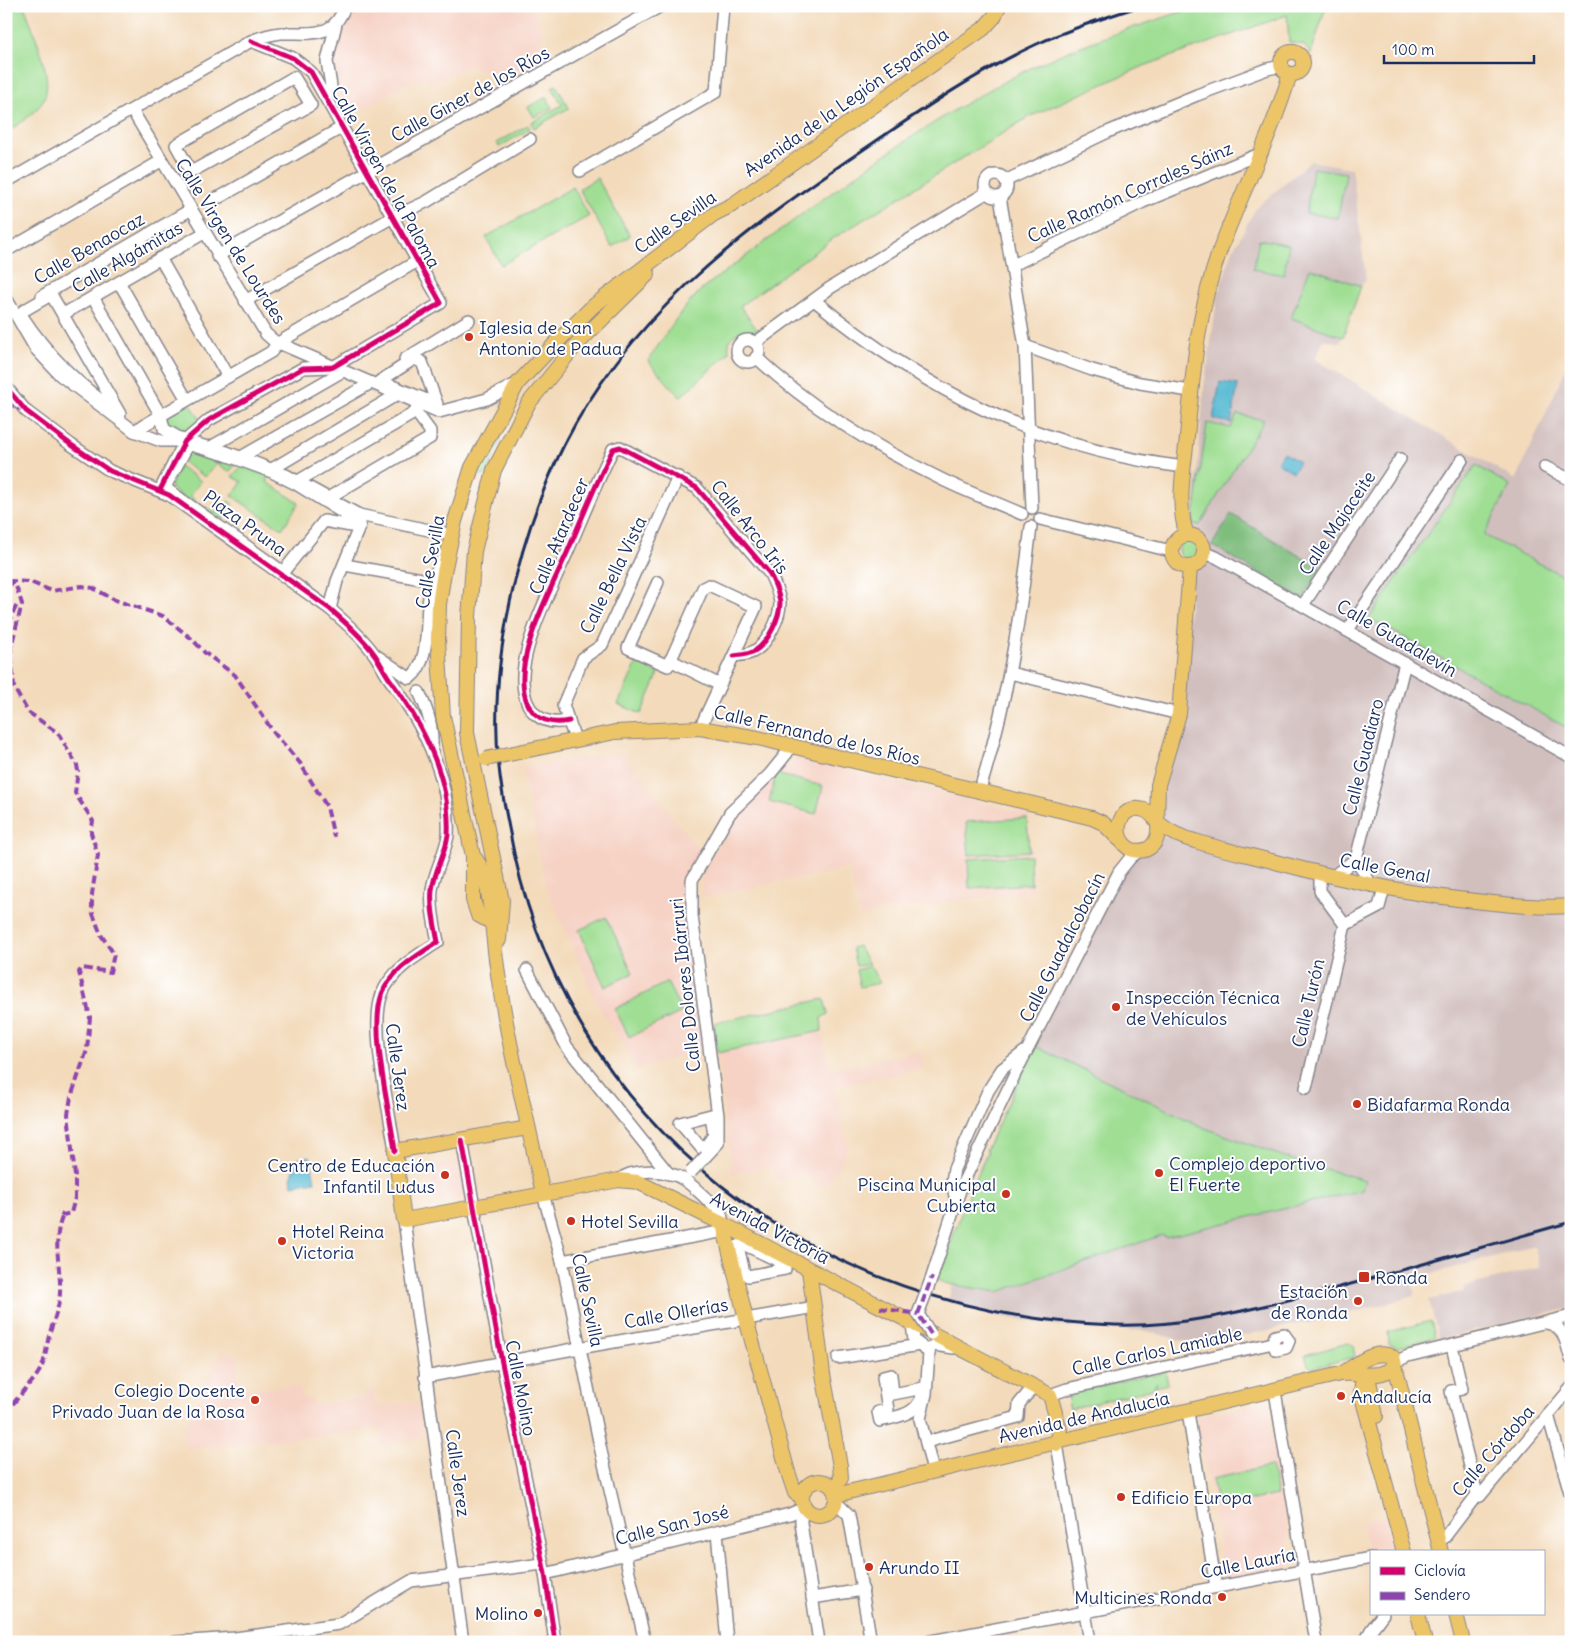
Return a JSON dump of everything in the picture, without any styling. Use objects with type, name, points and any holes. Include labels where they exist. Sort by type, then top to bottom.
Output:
[{"type":"main road","name":"Avenida de la Legión Española","points":[[732,205],[983,29],[994,17],[999,6]]},
{"type":"main road","points":[[1187,535],[1182,516],[1184,468],[1190,391],[1200,321],[1209,285],[1234,214],[1276,118],[1286,70]]},
{"type":"main road","name":"Calle Sevilla","points":[[544,1194],[528,1128],[496,965],[492,920],[484,919],[478,915],[475,908],[473,856],[443,716],[440,688],[439,604],[450,542],[472,467],[518,383],[592,307],[714,214],[732,205]]},
{"type":"main road","name":"Calle Sevilla","points":[[496,965],[503,909],[479,760],[466,714],[469,617],[474,551],[494,473],[528,404],[581,340],[640,280],[718,220],[732,205]]},
{"type":"main road","points":[[508,401],[514,405],[517,413],[516,425]]},
{"type":"main road","points":[[472,467],[473,475],[483,480],[494,473]]},
{"type":"main road","points":[[463,497],[469,490],[474,490],[483,494],[485,504]]},
{"type":"main road","points":[[1187,535],[1196,537],[1202,543],[1204,553],[1199,564],[1183,567],[1175,561],[1171,551],[1178,538],[1187,535]]},
{"type":"main road","points":[[1158,785],[1118,824],[1121,842],[1144,850],[1160,833],[1158,822],[1158,785],[1179,714],[1190,567]]},
{"type":"main road","name":"Calle Fernando de los Ríos","points":[[479,760],[615,732],[700,728],[790,746],[1092,818],[1104,823],[1121,842]]},
{"type":"main road","points":[[1130,812],[1144,810],[1153,815],[1158,822]]},
{"type":"main road","name":"Calle Fernando de los Ríos","points":[[1092,818],[1130,812]]},
{"type":"main road","name":"Calle Genal","points":[[1158,822],[1195,841],[1378,887],[1429,897],[1539,908],[1571,906]]},
{"type":"main road","name":"Calle Genal","points":[[1144,850],[1165,841],[1195,841]]},
{"type":"main road","points":[[492,920],[500,912],[500,898]]},
{"type":"main road","points":[[396,1151],[528,1128]]},
{"type":"main road","name":"Calle Jerez","points":[[396,1151],[404,1220]]},
{"type":"main road","name":"Avenida Victoria","points":[[404,1220],[643,1177],[724,1227],[880,1308],[915,1319],[931,1334],[1050,1395]]},
{"type":"main road","points":[[724,1227],[746,1319],[793,1489],[805,1505],[821,1515],[830,1510],[841,1478],[823,1374],[809,1270]]},
{"type":"main road","points":[[1393,1361],[1440,1550]]},
{"type":"main road","name":"Avenida de Andalucía","points":[[835,1495],[1057,1444],[1340,1374],[1388,1372],[1393,1361]]},
{"type":"main road","points":[[1362,1372],[1361,1393],[1403,1550]]},
{"type":"main road","points":[[1362,1372],[1376,1411],[1379,1456]]},
{"type":"main road","points":[[1050,1395],[1060,1430],[1057,1444]]},
{"type":"main road","points":[[805,1505],[806,1487],[815,1481],[826,1482],[835,1495]]},
{"type":"main road","points":[[1418,1616],[1425,1642]]},
{"type":"main road","points":[[1456,1616],[1463,1642]]},
{"type":"street","points":[[326,98],[330,90],[328,56],[336,24],[345,6]]},
{"type":"street","name":"Calle Giner de los Ríos","points":[[218,256],[661,6]]},
{"type":"street","points":[[580,170],[716,92],[723,6]]},
{"type":"street","points":[[6,182],[251,41],[272,34],[324,32],[336,24]]},
{"type":"street","name":"Calle Virgen de la Paloma","points":[[251,41],[284,53],[301,63],[310,72],[406,240],[416,262],[441,303],[338,369]]},
{"type":"street","points":[[1005,181],[1110,131],[1197,95],[1267,69],[1286,70]]},
{"type":"street","points":[[294,77],[311,105],[191,172],[176,144],[294,77]]},
{"type":"street","name":"Calle Virgen de Lourdes","points":[[132,110],[245,301],[266,334],[278,343],[373,382],[398,394],[417,407],[439,412],[487,399],[518,383]]},
{"type":"street","points":[[213,199],[220,198],[341,128]]},
{"type":"street","points":[[245,301],[393,217],[426,202],[530,139]]},
{"type":"street","name":"Calle Ramón Corrales Sáinz","points":[[1013,265],[1143,202],[1262,153]]},
{"type":"street","points":[[6,251],[161,161]]},
{"type":"street","points":[[998,176],[1005,181],[1006,190],[1000,197],[993,197],[986,193],[984,185],[988,178],[998,176]]},
{"type":"street","points":[[755,343],[814,300],[957,209],[986,193]]},
{"type":"street","points":[[1000,197],[1026,346],[1032,508]]},
{"type":"street","name":"Calle Benaocaz","points":[[10,315],[52,293],[190,210]]},
{"type":"street","name":"Calle Algámitas","points":[[67,312],[204,233]]},
{"type":"street","points":[[160,258],[228,377]]},
{"type":"street","points":[[134,431],[271,352],[278,343],[416,262]]},
{"type":"street","points":[[119,282],[188,400]]},
{"type":"street","points":[[52,293],[100,380],[120,414],[100,401],[58,364],[22,316],[23,311],[52,293]]},
{"type":"street","points":[[52,293],[67,312],[134,431]]},
{"type":"street","points":[[93,297],[161,416],[164,429],[186,444]]},
{"type":"street","points":[[6,298],[10,315],[35,348],[60,375],[134,431],[161,441],[209,448],[241,457],[298,481],[359,515],[450,542],[433,581],[422,660],[417,672],[410,678],[400,682],[400,693],[412,698],[419,692],[417,681],[410,678],[375,655],[348,625],[330,609],[160,490],[110,471],[70,444],[26,411],[6,387]]},
{"type":"street","points":[[814,300],[873,346],[918,376],[964,401],[1030,430],[1105,454],[1184,468]]},
{"type":"street","points":[[373,382],[469,320]]},
{"type":"street","points":[[744,340],[755,343],[758,350],[756,357],[752,360],[743,360],[737,350],[740,343],[744,340]]},
{"type":"street","points":[[1026,346],[1100,372],[1140,383],[1190,391]]},
{"type":"street","points":[[756,357],[836,419],[875,445],[941,480],[1022,514]]},
{"type":"street","points":[[241,457],[414,358],[422,362],[437,404],[396,388],[373,382]]},
{"type":"street","points":[[160,490],[186,444],[209,420],[303,368],[338,369]]},
{"type":"street","points":[[209,448],[309,391],[338,369]]},
{"type":"street","points":[[272,469],[398,394]]},
{"type":"street","points":[[487,399],[498,397],[508,401]]},
{"type":"street","points":[[298,481],[417,407],[430,431],[430,438],[328,498]]},
{"type":"street","name":"Plaza Pruna","points":[[186,444],[226,455],[272,472],[296,484],[353,519],[351,526],[324,521],[283,572],[168,490],[166,485],[186,444]]},
{"type":"street","name":"Calle Arco Iris","points":[[613,449],[620,448],[678,476],[697,488],[770,574],[776,587],[779,612],[767,636],[757,650],[745,655],[734,656]]},
{"type":"street","name":"Calle Atardecer","points":[[568,721],[555,724],[536,716],[526,703],[523,681],[526,657],[552,587],[613,449]]},
{"type":"street","name":"Calle Majaceite","points":[[1303,605],[1400,460]]},
{"type":"street","points":[[1348,630],[1462,460]]},
{"type":"street","points":[[1545,467],[1571,480]]},
{"type":"street","name":"Calle Bella Vista","points":[[575,739],[563,705],[583,658],[602,645],[678,476]]},
{"type":"street","points":[[979,792],[997,733],[1010,673],[1035,523],[1039,512],[1032,508],[1026,509],[1022,514],[1022,521],[1035,523],[1171,551]]},
{"type":"street","points":[[330,609],[360,525],[359,515]]},
{"type":"street","name":"Calle Guadalevín","points":[[1204,553],[1216,557],[1348,630],[1571,757]]},
{"type":"street","points":[[345,565],[433,581]]},
{"type":"street","points":[[658,582],[628,648],[668,666],[703,588],[709,585],[756,607],[700,728]]},
{"type":"street","name":"Calle Jerez","points":[[375,655],[393,684],[413,710],[432,750],[447,815],[448,837],[432,888],[431,900],[438,942],[405,963],[394,975],[382,993],[377,1017],[379,1047],[396,1151]]},
{"type":"street","points":[[397,668],[413,667],[422,660]]},
{"type":"street","points":[[670,660],[720,684]]},
{"type":"street","name":"Calle Guadiaro","points":[[1356,859],[1405,663]]},
{"type":"street","points":[[1010,673],[1179,714]]},
{"type":"street","name":"Calle Jerez","points":[[419,692],[428,711],[433,732],[432,750]]},
{"type":"street","name":"Calle Dolores Ibárruri","points":[[686,1175],[718,1143],[718,1116],[692,916],[692,880],[730,813],[770,774],[787,753],[790,746]]},
{"type":"street","name":"Calle Guadalcobacín","points":[[1120,872],[1121,842]]},
{"type":"street","name":"Calle Guadalcobacín","points":[[915,1319],[932,1277],[956,1208],[961,1187],[1035,1037],[1120,872],[1131,857],[1144,850]]},
{"type":"street","points":[[1356,859],[1378,887],[1379,907],[1345,925],[1320,891],[1326,875],[1356,859]]},
{"type":"street","name":"Calle Turón","points":[[1306,1088],[1345,925]]},
{"type":"street","points":[[527,970],[568,1047],[669,1174]]},
{"type":"street","name":"Calle Guadalcobacín","points":[[956,1208],[952,1182],[954,1169],[988,1091],[1002,1069],[1021,1056],[1035,1037]]},
{"type":"street","name":"Calle Molino","points":[[462,1140],[555,1642]]},
{"type":"street","points":[[562,1261],[724,1227],[721,1213],[686,1175],[669,1174],[643,1177]]},
{"type":"street","name":"Calle Sevilla","points":[[544,1194],[562,1261],[579,1348],[645,1642]]},
{"type":"street","name":"Calle Jerez","points":[[404,1220],[453,1576],[464,1642]]},
{"type":"street","name":"Calle Ollerías","points":[[425,1377],[815,1307]]},
{"type":"street","points":[[1567,1318],[1566,1329],[1571,1342]]},
{"type":"street","name":"Avenida de Andalucía","points":[[1393,1361],[1567,1318]]},
{"type":"street","points":[[915,1319],[914,1340],[929,1353]]},
{"type":"street","points":[[1546,1322],[1554,1324],[1561,1330],[1571,1359]]},
{"type":"street","name":"Calle Carlos Lamiable","points":[[1050,1395],[1067,1389],[1273,1343]]},
{"type":"street","points":[[838,1358],[920,1345]]},
{"type":"street","points":[[933,1472],[920,1419],[926,1394],[930,1348],[934,1345],[961,1350]]},
{"type":"street","points":[[1452,1346],[1462,1389],[1451,1391],[1476,1490],[1480,1496]]},
{"type":"street","points":[[891,1375],[893,1394],[923,1388],[921,1400],[912,1411],[880,1421],[878,1412],[888,1410],[883,1377],[891,1375]]},
{"type":"street","points":[[926,1442],[1018,1417],[1019,1404],[1034,1386]]},
{"type":"street","name":"Calle Córdoba","points":[[1444,1538],[1476,1496],[1480,1496],[1571,1388]]},
{"type":"street","points":[[1275,1391],[1316,1642]]},
{"type":"street","points":[[1188,1412],[1216,1587]]},
{"type":"street","points":[[1548,1415],[1571,1496]]},
{"type":"street","points":[[1057,1444],[1090,1642]]},
{"type":"street","points":[[835,1495],[849,1514],[871,1642]]},
{"type":"street","points":[[805,1505],[801,1523],[819,1642]]},
{"type":"street","name":"Calle San José","points":[[175,1642],[257,1638],[339,1624],[411,1581],[543,1569],[626,1555],[790,1514],[805,1505]]},
{"type":"street","points":[[717,1532],[727,1642]]},
{"type":"street","name":"Calle Lauría","points":[[926,1642],[1370,1558]]},
{"type":"street","points":[[812,1598],[863,1590]]},
{"type":"street","points":[[1365,1642],[1382,1616]]},
{"type":"shaded area","points":[[354,6],[530,6],[539,20],[543,32],[537,58],[530,66],[506,80],[491,76],[468,65],[431,85],[426,77],[417,82],[415,79],[347,118],[348,112],[344,108],[339,92],[334,56]]},
{"type":"shaded area","points":[[1310,161],[1352,168],[1366,279],[1361,286],[1340,343],[1324,339],[1315,359],[1516,480],[1571,357],[1571,1308],[1439,1339],[1429,1300],[1465,1291],[1464,1287],[1540,1267],[1534,1246],[1411,1279],[1415,1296],[1308,1324],[1307,1322],[1199,1345],[1147,1331],[1066,1327],[997,1316],[948,1302],[952,1285],[937,1280],[986,1150],[1122,860],[1162,837],[1174,837],[1159,818],[1185,664],[1194,548],[1193,524],[1204,388],[1218,294],[1233,250],[1256,208]]},
{"type":"shaded area","points":[[623,752],[701,853],[684,882],[690,945],[685,948],[702,1049],[637,1069],[596,1002],[545,883],[522,767]]},
{"type":"shaded area","points":[[795,758],[1028,814],[1033,891],[882,911],[860,918],[849,868],[700,898],[702,875],[735,815]]},
{"type":"shaded area","points":[[824,997],[828,1014],[824,1015],[820,1021],[830,1070],[920,1051],[924,1068],[834,1087],[848,1149],[826,1189],[809,1179],[808,1174],[776,1179],[772,1167],[732,1173],[713,1021]]},
{"type":"shaded area","name":"Centro de Educación Infantil Ludus","points":[[458,1161],[464,1197],[436,1202],[428,1167]]},
{"type":"shaded area","name":"Colegio Docente Privado Juan de la Rosa","points":[[222,1352],[240,1357],[236,1376],[244,1389],[299,1386],[301,1398],[312,1398],[313,1405],[364,1398],[366,1391],[373,1390],[376,1407],[418,1402],[423,1438],[382,1446],[379,1428],[331,1435],[186,1449],[183,1429]]},
{"type":"shaded area","points":[[1267,1402],[1292,1566],[1225,1579],[1197,1417]]},
{"type":"shaded area","points":[[1385,1516],[1392,1546],[1367,1551],[1361,1522]]},
{"type":"green space","points":[[6,6],[24,6],[44,64],[47,87],[39,107],[6,133]]},
{"type":"green space","points":[[1202,6],[1326,6],[1311,54],[1304,45],[1289,42],[1287,15],[1144,66],[1029,117],[834,238],[740,306],[758,331],[733,336],[730,339],[729,353],[680,397],[648,361],[682,311],[707,285],[857,174],[934,122],[1015,76],[1061,54],[1125,30]]},
{"type":"green space","points":[[556,85],[569,108],[534,128],[531,123],[562,105],[552,87]]},
{"type":"green space","points":[[547,97],[552,108],[534,117],[528,107]]},
{"type":"green space","points":[[528,125],[530,129],[499,147],[497,143]]},
{"type":"green space","points":[[1313,168],[1346,173],[1338,218],[1306,213]]},
{"type":"green space","points":[[597,178],[630,236],[612,247],[579,189]]},
{"type":"green space","points":[[573,187],[589,216],[501,265],[486,237]]},
{"type":"green space","points":[[1259,239],[1289,245],[1284,275],[1253,269]]},
{"type":"green space","points":[[1310,268],[1361,286],[1343,337],[1291,318]]},
{"type":"green space","points":[[190,403],[201,421],[181,433],[173,431],[165,422],[168,415]]},
{"type":"green space","points":[[506,414],[509,415],[508,420],[488,471],[484,476],[481,475],[478,470]]},
{"type":"green space","points":[[1237,414],[1264,420],[1200,525],[1193,524],[1207,423],[1231,428]]},
{"type":"green space","points":[[188,449],[239,461],[229,472],[216,464],[205,477],[181,461]]},
{"type":"green space","points":[[245,463],[272,473],[267,482],[299,503],[282,529],[232,496],[242,482],[232,476]]},
{"type":"green space","points":[[1476,465],[1510,486],[1484,535],[1571,580],[1571,730],[1369,618]]},
{"type":"green space","points":[[179,466],[201,481],[190,496],[200,504],[197,508],[170,488]]},
{"type":"green space","points":[[228,501],[233,504],[223,516],[224,519],[220,525],[201,512],[206,507],[218,514]]},
{"type":"green space","points":[[1231,514],[1321,569],[1302,599],[1212,545]]},
{"type":"green space","points":[[1189,540],[1196,543],[1199,550],[1196,557],[1189,560],[1182,557],[1179,550],[1182,543]]},
{"type":"green space","points":[[637,663],[659,673],[641,714],[618,704]]},
{"type":"green space","points":[[776,774],[823,786],[816,814],[769,802]]},
{"type":"green space","points":[[1027,818],[1029,851],[969,855],[966,822]]},
{"type":"green space","points":[[1030,855],[1031,884],[969,888],[968,859]]},
{"type":"green space","points":[[606,917],[633,973],[605,987],[579,930]]},
{"type":"green space","points":[[858,946],[869,964],[856,966],[852,948]]},
{"type":"green space","points":[[870,966],[880,983],[860,987],[856,970]]},
{"type":"green space","points":[[667,982],[682,1012],[629,1037],[615,1009]]},
{"type":"green space","points":[[824,999],[828,1014],[821,1018],[822,1031],[717,1053],[714,1023]]},
{"type":"green space","name":"Complejo deportivo El Fuerte","points":[[1035,1046],[1205,1128],[1287,1158],[1365,1180],[1362,1190],[1166,1237],[1162,1235],[998,1292],[948,1284],[937,1280],[961,1214],[988,1151],[986,1150]]},
{"type":"green space","points":[[1431,1321],[1435,1337],[1398,1347],[1389,1344],[1388,1332]]},
{"type":"green space","points":[[1348,1343],[1353,1345],[1355,1357],[1311,1368],[1308,1365],[1305,1355]]},
{"type":"green space","points":[[1165,1369],[1168,1384],[1155,1387],[1157,1383],[1152,1389],[1070,1409],[1067,1397],[1071,1393],[1150,1374],[1155,1376]]},
{"type":"green space","points":[[1271,1466],[1277,1495],[1218,1507],[1212,1479]]},
{"type":"water","points":[[1220,382],[1238,385],[1231,423],[1213,419]]},
{"type":"water","points":[[1283,452],[1299,462],[1293,472],[1277,462]]},
{"type":"water","points":[[310,1156],[315,1181],[292,1185],[291,1178],[298,1159]]},
{"type":"railway","points":[[1141,6],[1088,23],[1037,44],[988,69],[917,113],[806,189],[725,251],[687,284],[619,358],[590,400],[564,445],[548,481],[520,560],[510,602],[498,686],[497,727],[502,790],[509,828],[538,935],[584,1030],[646,1114],[721,1185],[807,1243],[903,1286],[1006,1314],[1115,1325],[1168,1323],[1219,1316],[1296,1298],[1571,1222]]},
{"type":"marked path","points":[[6,404],[24,410]]},
{"type":"marked path","points":[[6,581],[16,586],[22,604],[11,647],[14,688],[28,712],[58,733],[77,765],[75,793],[93,821],[91,833],[98,855],[92,894],[92,911],[101,935],[114,954],[110,972],[82,968],[79,972],[90,1017],[87,1050],[71,1097],[68,1114],[75,1176],[75,1198],[71,1213],[63,1215],[57,1212]]},
{"type":"marked path","points":[[8,581],[30,582],[52,591],[82,586],[93,588],[115,600],[163,616],[192,639],[205,653],[235,675],[274,733],[300,763],[327,807],[334,837]]},
{"type":"marked path","points":[[6,636],[9,622],[17,604]]},
{"type":"marked path","points":[[6,1414],[37,1375],[44,1360],[59,1302],[60,1280],[57,1248],[59,1226],[63,1215]]},
{"type":"marked path","points":[[931,1334],[918,1314],[932,1277]]},
{"type":"marked path","points":[[880,1308],[918,1314]]},
{"type":"cycle path","points":[[160,490],[185,441],[209,420],[303,368],[333,367],[441,303],[311,72],[293,58],[251,41]]},
{"type":"cycle path","points":[[6,387],[26,411],[70,444],[110,471],[169,495],[330,609],[360,637],[375,655],[424,734],[433,753],[445,793],[448,835],[432,890],[432,910],[438,942],[406,964],[392,977],[382,994],[379,1009],[379,1049],[395,1151]]},
{"type":"cycle path","points":[[569,721],[559,722],[542,719],[530,708],[524,692],[524,667],[527,651],[539,616],[613,449],[620,447],[697,488],[770,574],[780,603],[776,622],[769,636],[756,650],[748,654],[734,656]]},
{"type":"cycle path","points":[[462,1140],[502,1363],[545,1574],[555,1642]]},
{"type":"place","name":"Iglesia de San Antonio de Padua","points":[[469,337]]},
{"type":"place","name":"Inspección Técnica de Vehículos","points":[[1116,1007]]},
{"type":"place","name":"Bidafarma Ronda","points":[[1357,1104]]},
{"type":"place","name":"Complejo deportivo El Fuerte","points":[[1159,1173]]},
{"type":"place","name":"Centro de Educación Infantil Ludus","points":[[445,1175]]},
{"type":"place","name":"Piscina Municipal Cubierta","points":[[1006,1194]]},
{"type":"place","name":"Hotel Sevilla","points":[[571,1221]]},
{"type":"place","name":"Hotel Reina Victoria","points":[[282,1241]]},
{"type":"place","name":"Ronda","points":[[1364,1277]]},
{"type":"place","name":"Estación de Ronda","points":[[1358,1301]]},
{"type":"place","name":"Andalucía","points":[[1341,1396]]},
{"type":"place","name":"Colegio Docente Privado Juan de la Rosa","points":[[255,1400]]},
{"type":"place","name":"Edificio Europa","points":[[1121,1497]]},
{"type":"place","name":"Arundo II","points":[[869,1567]]},
{"type":"place","name":"Multicines Ronda","points":[[1222,1597]]},
{"type":"place","name":"Molino","points":[[538,1613]]}]
